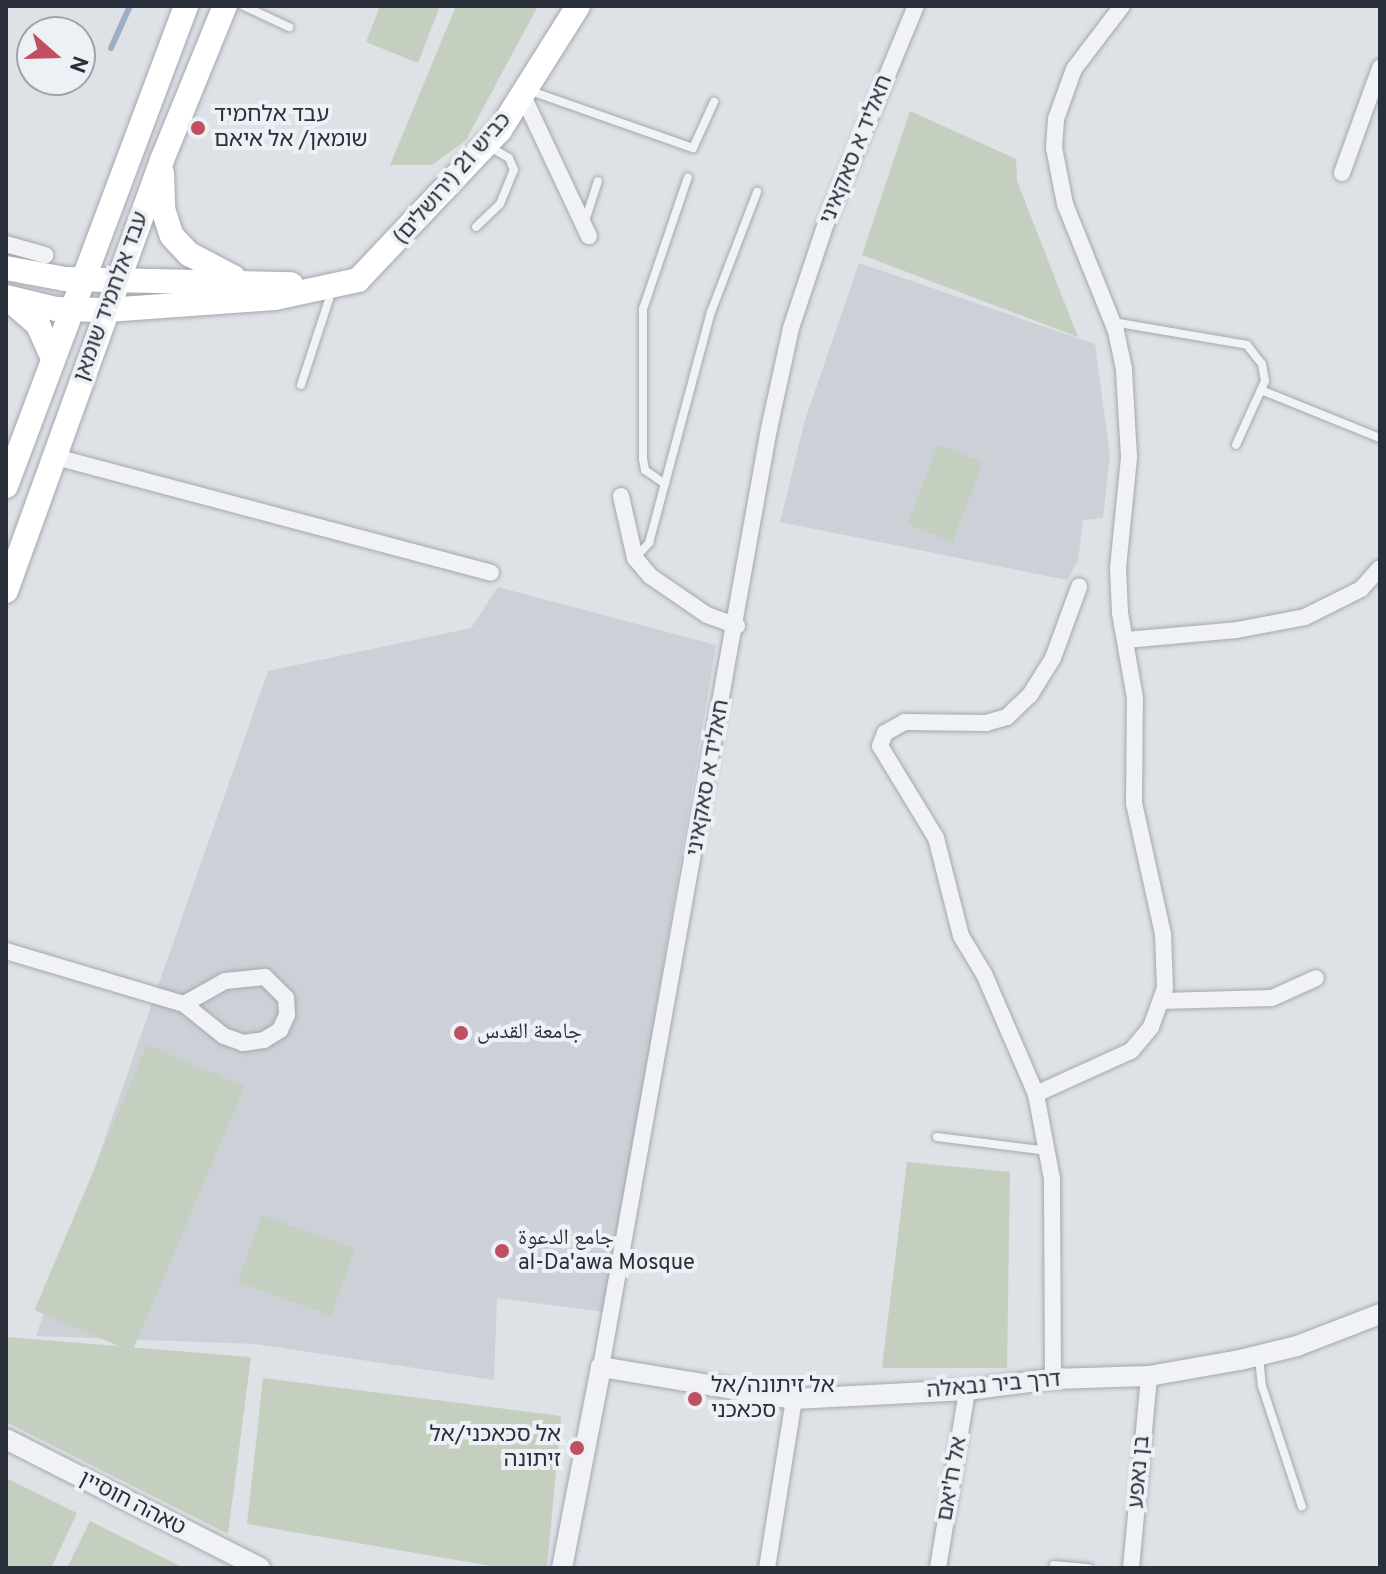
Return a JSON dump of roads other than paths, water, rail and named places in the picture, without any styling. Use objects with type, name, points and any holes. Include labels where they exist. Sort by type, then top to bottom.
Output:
[{"type":"main road","name":"עבד אלחמיד שומאן","points":[[6,486],[79,279],[186,6]]},
{"type":"main road","name":"עבד אלחמיד שומאן","points":[[6,591],[162,160],[225,6]]},
{"type":"main road","name":"כביש 21 (ירושלים)","points":[[6,298],[68,310],[107,310],[333,289],[370,272],[487,146],[525,93],[578,6]]},
{"type":"main road","points":[[162,160],[163,209],[172,236],[205,265],[243,280]]},
{"type":"main road","points":[[6,268],[79,279],[243,280],[333,289]]},
{"type":"main road","points":[[6,298],[31,317],[51,354]]},
{"type":"street","name":"חאליד א סאקאיני","points":[[562,1568],[737,626],[769,429],[791,328],[826,223],[916,6]]},
{"type":"street","points":[[1036,1094],[1131,1051],[1151,1027],[1161,1001],[1166,962],[1134,803],[1135,698],[1118,568],[1128,414],[1124,369],[1112,322],[1065,204],[1054,148],[1056,119],[1074,69],[1122,6]]},
{"type":"street","points":[[1342,173],[1380,68]]},
{"type":"street","points":[[525,93],[586,230]]},
{"type":"street","points":[[6,244],[45,255]]},
{"type":"street","points":[[56,457],[491,573]]},
{"type":"street","points":[[621,496],[635,558],[678,597],[737,626]]},
{"type":"street","points":[[1126,640],[1237,630],[1305,617],[1361,589],[1380,568]]},
{"type":"street","points":[[1053,1379],[1048,1151],[1036,1094],[961,936],[936,838],[880,746],[885,733],[905,722],[986,723],[1007,717],[1030,695],[1053,658],[1079,587]]},
{"type":"street","points":[[6,951],[184,1004],[224,1036],[243,1043],[264,1040],[280,1030],[287,1015],[286,998],[265,977],[225,981],[184,1004]]},
{"type":"street","points":[[1161,1001],[1272,998],[1316,978]]},
{"type":"street","name":"דרך ביר נבאלה","points":[[601,1367],[794,1399],[967,1390],[1053,1379],[1149,1376],[1259,1355],[1380,1314]]},
{"type":"street","name":"בן נאפע","points":[[1131,1568],[1149,1376]]},
{"type":"street","name":"אל ח'יאם","points":[[938,1568],[967,1390]]},
{"type":"street","points":[[767,1568],[794,1399]]},
{"type":"street","name":"טאהה חוסיין","points":[[6,1439],[260,1568]]},
{"type":"lane","points":[[244,6],[289,27]]},
{"type":"lane","points":[[525,93],[693,148],[714,102]]},
{"type":"lane","points":[[476,227],[500,204],[514,170],[509,158],[487,146]]},
{"type":"lane","points":[[665,484],[645,470],[643,459],[643,309],[688,177]]},
{"type":"lane","points":[[586,230],[598,181]]},
{"type":"lane","points":[[635,558],[649,543],[711,312],[757,192]]},
{"type":"lane","points":[[301,385],[333,289]]},
{"type":"lane","points":[[1112,322],[1247,345],[1262,364],[1261,390],[1236,445]]},
{"type":"lane","points":[[1261,390],[1380,438]]},
{"type":"lane","points":[[937,1137],[1048,1151]]},
{"type":"lane","points":[[1259,1355],[1262,1386],[1302,1507]]},
{"type":"lane","points":[[1054,1565],[1089,1568]]},
{"type":"waterway","points":[[111,48],[130,6]]},
{"type":"place","name":"עבד אלחמיד שומאן/ אל איאם","points":[[198,128]]},
{"type":"place","name":"جامعة القدس","points":[[461,1033]]},
{"type":"place","name":"جامع الدعوة al-Da'awa Mosque","points":[[502,1251]]},
{"type":"place","name":"אל זיתונה/אל סכאכני","points":[[695,1399]]},
{"type":"place","name":"אל סכאכני/אל זיתונה","points":[[577,1448]]}]
